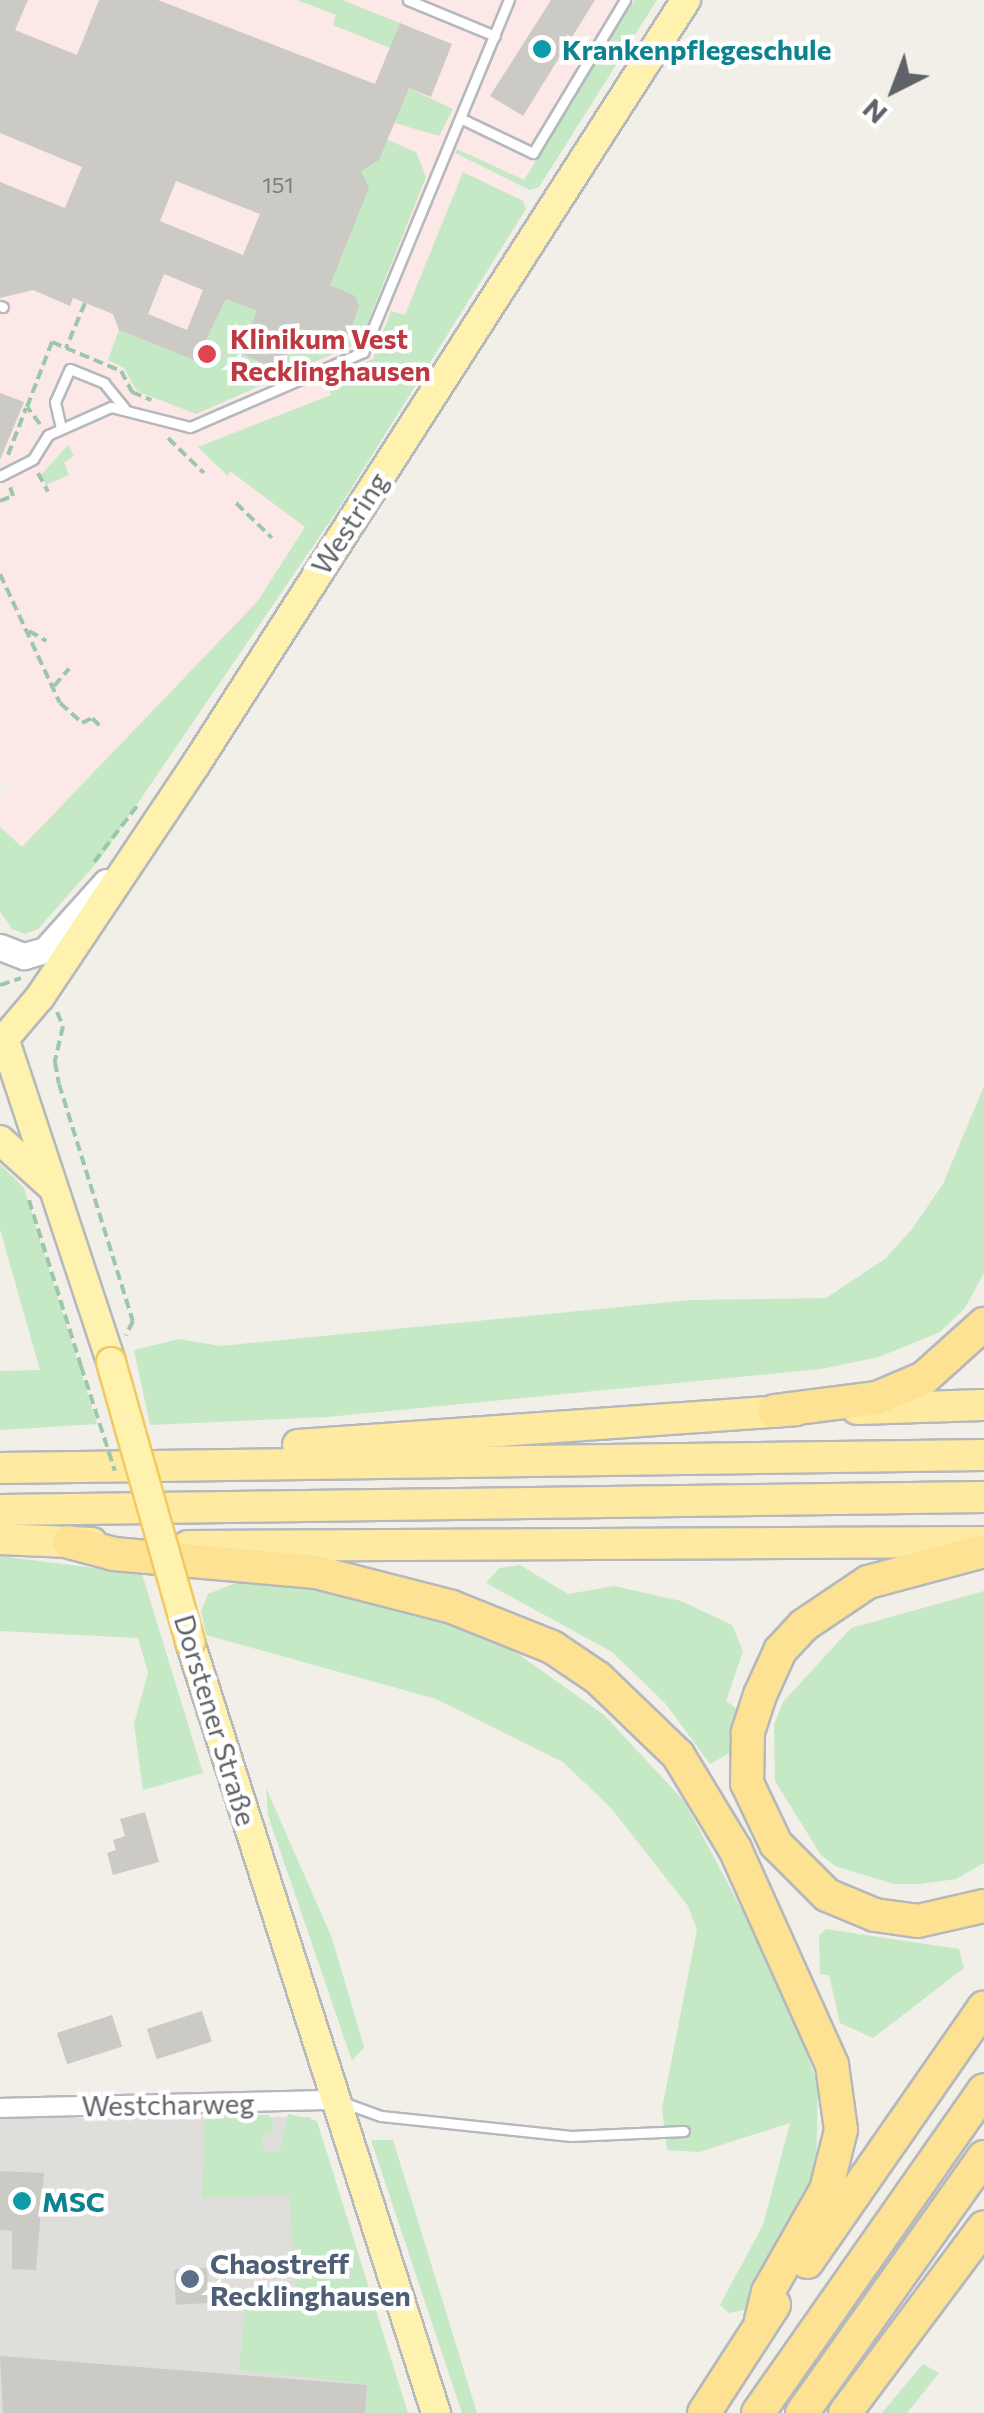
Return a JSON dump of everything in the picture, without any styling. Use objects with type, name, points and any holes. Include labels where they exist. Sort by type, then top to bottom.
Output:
[{"type":"highway","points":[[774,1411],[878,1398],[924,1378],[984,1324]]},
{"type":"highway","points":[[170,1464],[491,1428],[774,1411],[984,1406]]},
{"type":"highway","points":[[0,1468],[984,1455]]},
{"type":"highway","points":[[0,1510],[984,1497]]},
{"type":"highway","points":[[0,1540],[272,1550],[984,1542]]},
{"type":"highway","points":[[69,1542],[114,1554],[316,1572],[452,1606],[552,1647],[598,1678],[678,1755],[736,1849],[832,2065],[840,2130],[826,2190],[768,2292],[761,2320]]},
{"type":"highway","points":[[984,1550],[868,1582],[804,1625],[780,1651],[760,1695],[748,1733],[747,1782],[776,1844],[827,1895],[875,1915],[918,1921],[984,1906]]},
{"type":"highway","points":[[704,2413],[761,2320],[845,2211],[984,2007]]},
{"type":"highway","points":[[758,2413],[984,2090]]},
{"type":"highway","points":[[802,2413],[984,2157]]},
{"type":"highway","points":[[845,2413],[984,2227]]},
{"type":"highway","points":[[954,2271],[984,2243]]},
{"type":"main road","name":"Westring","points":[[2,1037],[40,997],[152,830],[686,0]]},
{"type":"main road","points":[[0,947],[24,956],[44,950],[152,830]]},
{"type":"main road","name":"Dorstener Straße","points":[[2,1037],[112,1362],[190,1642],[436,2413]]},
{"type":"main road","points":[[0,1140],[54,1190]]},
{"type":"street","name":"Westcharweg","points":[[0,2108],[337,2100]]},
{"type":"lane","points":[[408,0],[495,36]]},
{"type":"lane","points":[[0,476],[33,459],[48,435],[111,406],[190,426],[363,352],[509,0]]},
{"type":"lane","points":[[462,119],[533,154],[625,0]]},
{"type":"lane","points":[[61,428],[55,402],[70,369],[104,383],[125,409]]},
{"type":"lane","points":[[337,2100],[382,2116],[571,2136],[684,2130]]},
{"type":"path","points":[[132,392],[169,408]]},
{"type":"path","points":[[0,460],[27,407]]},
{"type":"path","points":[[38,474],[48,492]]},
{"type":"path","points":[[236,503],[272,538]]},
{"type":"path","points":[[0,574],[54,686],[76,718],[100,726]]},
{"type":"path","points":[[29,631],[46,641]]},
{"type":"path","points":[[54,686],[70,669]]},
{"type":"path","points":[[0,985],[21,978],[60,1014],[59,1084],[133,1321],[112,1362]]},
{"type":"path","points":[[24,1188],[81,1366]]},
{"type":"shaded area","name":"Klinikum Vest Recklinghausen","points":[[0,0],[634,0],[257,602],[22,847],[0,827],[0,797],[9,787],[0,778]]},
{"type":"shaded area","points":[[310,2117],[399,2413],[0,2413],[0,2118]]},
{"type":"green space","points":[[297,0],[342,0],[400,23],[390,48],[333,25],[336,15]]},
{"type":"green space","points":[[634,0],[657,0],[539,187],[530,190],[455,153],[457,149],[524,180]]},
{"type":"green space","points":[[402,85],[453,109],[439,136],[395,123]]},
{"type":"green space","points":[[316,139],[375,163],[388,140],[416,152],[426,177],[360,342],[196,414],[137,391],[124,368],[108,360],[119,330],[196,361],[226,299],[259,312],[243,354],[283,366],[300,324],[344,344],[357,301],[330,285]]},
{"type":"green space","points":[[463,172],[523,201],[526,209],[339,508],[99,860],[38,929],[25,934],[12,929],[0,911],[0,827],[22,847],[257,602],[305,527],[230,471],[228,476],[198,447],[331,395],[324,380],[373,359],[391,311],[405,315]]},
{"type":"green space","points":[[68,445],[74,456],[64,462],[69,475],[46,485],[41,475]]},
{"type":"green space","points":[[984,1086],[984,1273],[965,1308],[940,1332],[879,1357],[821,1369],[327,1417],[150,1425],[134,1350],[179,1339],[221,1346],[691,1300],[826,1298],[885,1259],[912,1229],[943,1184]]},
{"type":"green space","points":[[0,1164],[24,1188],[97,1424],[0,1430],[0,1371],[40,1370],[0,1229]]},
{"type":"green space","points":[[0,1556],[142,1574],[203,1773],[143,1790],[134,1724],[148,1673],[138,1638],[0,1631]]},
{"type":"green space","points":[[520,1565],[568,1594],[614,1586],[681,1601],[732,1625],[743,1651],[726,1701],[737,1709],[735,1750],[710,1764],[665,1703],[612,1652],[486,1583],[499,1568]]},
{"type":"green space","points":[[245,1579],[312,1587],[425,1616],[511,1649],[604,1715],[684,1801],[786,1993],[818,2086],[816,2174],[744,2310],[729,2313],[720,2305],[763,2225],[790,2123],[699,2152],[667,2150],[662,2109],[697,1930],[688,1906],[611,1808],[563,1762],[436,1699],[206,1635],[201,1611],[208,1594]]},
{"type":"green space","points":[[984,1591],[984,1863],[956,1879],[920,1884],[894,1884],[835,1866],[821,1855],[775,1781],[774,1725],[783,1702],[851,1628]]},
{"type":"green space","points":[[266,1788],[332,1938],[364,2047],[352,2061],[268,1815]]},
{"type":"green space","points":[[826,1929],[959,1949],[964,1968],[873,2038],[840,2023],[829,1975],[820,1974],[819,1935]]},
{"type":"green space","points":[[288,2114],[317,2121],[408,2413],[366,2413],[367,2384],[239,2370],[247,2288],[296,2287],[289,2195],[202,2198],[205,2115],[269,2115],[275,2130],[263,2136],[263,2151],[280,2152]]},
{"type":"green space","points":[[371,2140],[393,2140],[477,2413],[462,2413]]},
{"type":"green space","points":[[923,2364],[939,2373],[907,2413],[882,2413]]},
{"type":"building","points":[[0,0],[28,0],[15,30],[77,55],[99,0],[158,0],[375,84],[400,23],[452,44],[431,97],[409,88],[379,160],[361,171],[369,188],[330,285],[355,296],[359,306],[345,345],[298,328],[281,371],[240,353],[257,311],[226,299],[196,361],[119,330],[113,314],[73,298],[70,306],[33,290],[0,298],[0,182],[65,208],[82,167],[0,133]],"holes":[[[176,181],[260,214],[243,255],[160,221]],[[164,274],[203,290],[187,330],[148,314]]]},
{"type":"building","name":"Krankenpflegeschule","points":[[551,0],[595,0],[523,116],[490,96]]},
{"type":"building","points":[[0,393],[24,402],[0,460]]},
{"type":"building","points":[[145,1812],[159,1862],[113,1875],[107,1853],[116,1850],[113,1840],[125,1836],[120,1819]]},
{"type":"building","points":[[202,2011],[212,2041],[157,2059],[147,2029]]},
{"type":"building","points":[[112,2015],[122,2046],[67,2064],[57,2033]]},
{"type":"building","name":"MSC","points":[[0,2171],[44,2173],[36,2270],[12,2269],[12,2231],[0,2230]]},
{"type":"building","points":[[207,2268],[209,2303],[176,2305],[174,2270]]},
{"type":"building","points":[[0,2356],[367,2385],[365,2413],[3,2413]]},
{"type":"place","name":"Krankenpflegeschule","points":[[542,49]]},
{"type":"place","name":"Klinikum Vest Recklinghausen","points":[[207,354]]},
{"type":"place","name":"MSC","points":[[22,2201]]},
{"type":"place","name":"Chaostreff Recklinghausen","points":[[190,2279]]}]
